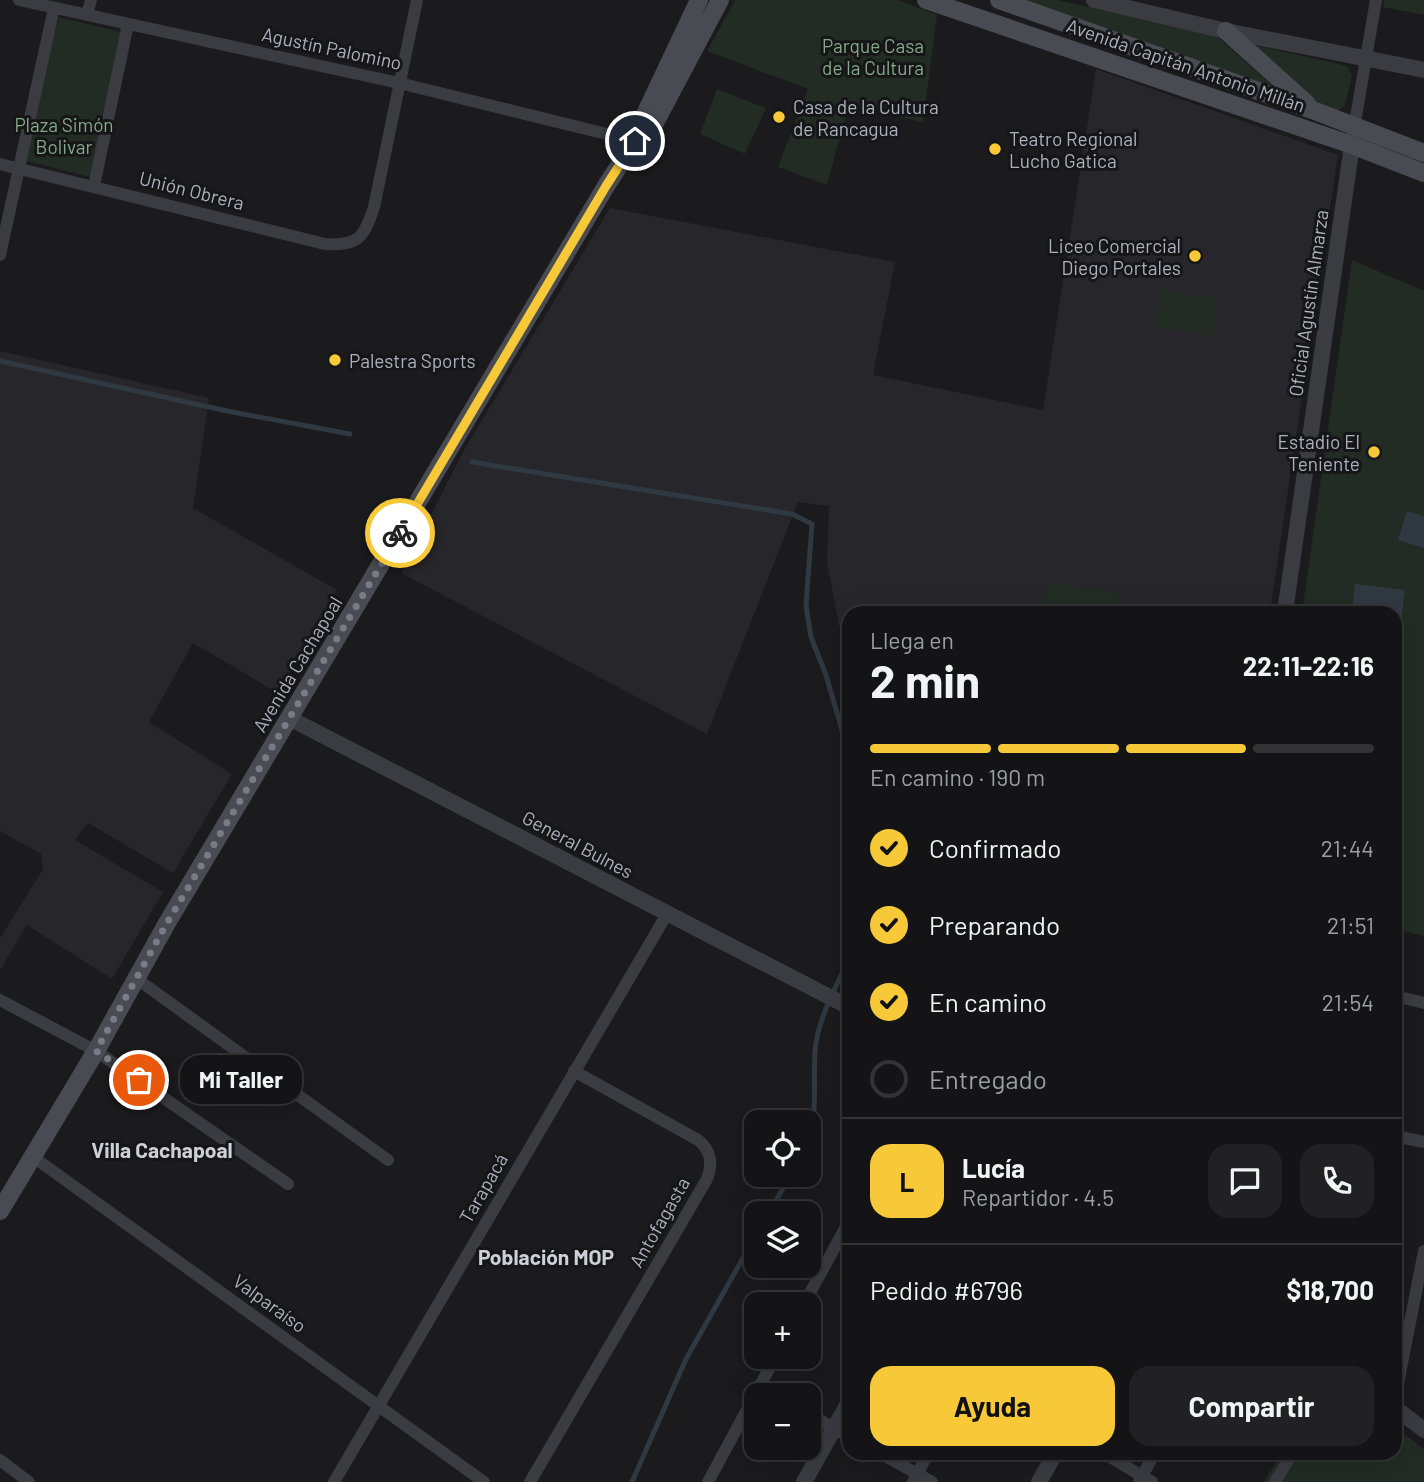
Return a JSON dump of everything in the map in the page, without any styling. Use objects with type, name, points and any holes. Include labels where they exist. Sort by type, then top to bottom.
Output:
[{"type":"main road","name":"Avenida Cachapoal","points":[[0,1211],[96,1051],[167,923],[635,141],[639,127],[699,0]]},
{"type":"main road","name":"Avenida Cachapoal","points":[[635,141],[649,134],[720,0]]},
{"type":"main road","name":"Avenida Capitán Antonio Millán","points":[[926,0],[1352,145],[1424,173]]},
{"type":"main road","name":"Avenida Capitán Antonio Millán","points":[[999,0],[1315,111],[1424,153]]},
{"type":"main road","points":[[1226,31],[1315,111]]},
{"type":"street","name":"Agustín Palomino","points":[[19,0],[399,83],[635,141]]},
{"type":"street","points":[[87,15],[91,0]]},
{"type":"street","points":[[399,83],[417,0]]},
{"type":"street","name":"Avenida Capitán Antonio Millán","points":[[1094,0],[1226,31],[1424,70]]},
{"type":"street","name":"Oficial Agustín Almarza","points":[[1286,606],[1352,145],[1376,0]]},
{"type":"street","points":[[0,255],[54,8]]},
{"type":"street","points":[[94,186],[128,24]]},
{"type":"street","name":"Unión Obrera","points":[[0,164],[325,244],[351,244],[368,227],[374,207],[399,83]]},
{"type":"street","name":"General Bulnes","points":[[289,718],[838,1001]]},
{"type":"street","name":"Tarapacá","points":[[334,1482],[667,914]]},
{"type":"street","points":[[137,979],[388,1160]]},
{"type":"street","points":[[1402,998],[1424,1003]]},
{"type":"street","points":[[0,1000],[96,1051],[288,1184]]},
{"type":"street","name":"Antofagasta","points":[[530,1482],[710,1168],[708,1150],[698,1140],[575,1071]]},
{"type":"street","points":[[1402,1137],[1424,1142]]},
{"type":"street","name":"Valparaíso","points":[[32,1156],[484,1482]]},
{"type":"street","points":[[810,1292],[842,1233]]},
{"type":"street","points":[[1402,1364],[1424,1255]]},
{"type":"street","points":[[1402,1413],[1424,1430]]},
{"type":"street","points":[[804,1482],[842,1415]]},
{"type":"street","points":[[708,1482],[744,1416]]},
{"type":"street","points":[[821,1421],[842,1433]]},
{"type":"street","points":[[0,1460],[29,1482]]},
{"type":"street","points":[[889,1460],[915,1478],[932,1482]]},
{"type":"street","points":[[915,1478],[925,1460]]},
{"type":"street","points":[[1039,1482],[1051,1460]]},
{"type":"street","points":[[1114,1460],[1145,1480],[1152,1460]]},
{"type":"street","points":[[1275,1482],[1288,1460]]},
{"type":"shaded area","points":[[1096,69],[1338,155],[1271,606],[842,606],[842,640],[827,563],[829,506],[798,502],[707,734],[401,573],[464,450],[610,208],[895,262],[873,375],[1043,410]]},
{"type":"shaded area","points":[[0,351],[209,398],[193,508],[337,590],[278,693],[193,643],[149,722],[232,774],[173,873],[88,823],[75,840],[163,892],[112,979],[27,925],[0,970],[0,938],[43,869],[41,854],[0,831]]},
{"type":"shaded area","points":[[1407,511],[1424,516],[1424,548],[1398,540]]},
{"type":"shaded area","points":[[1355,584],[1405,590],[1402,614],[1402,606],[1353,606]]},
{"type":"green space","name":"Parque Casa de la Cultura","points":[[735,0],[898,0],[937,15],[923,122],[848,107],[827,185],[778,167],[808,89],[707,51]]},
{"type":"green space","points":[[1018,0],[1057,0],[1215,35],[1274,87]]},
{"type":"green space","points":[[1384,0],[1424,0],[1424,15],[1383,7]]},
{"type":"green space","name":"Plaza Simón Bolivar","points":[[59,17],[121,32],[90,177],[23,160]]},
{"type":"green space","points":[[1255,45],[1347,66],[1352,76],[1345,105],[1338,111],[1318,106]]},
{"type":"green space","points":[[717,89],[766,108],[745,154],[700,134]]},
{"type":"green space","name":"Estadio El Teniente","points":[[1352,260],[1424,291],[1424,936],[1402,931],[1402,606],[1303,606]]},
{"type":"green space","points":[[1159,290],[1219,299],[1214,336],[1154,326]]},
{"type":"green space","points":[[1046,583],[1121,593],[1119,606],[1042,606]]},
{"type":"green space","points":[[1402,1432],[1424,1449],[1424,1482],[1264,1482],[1278,1460],[1402,1460]]},
{"type":"waterway","points":[[0,361],[227,411],[350,434]]},
{"type":"waterway","points":[[472,462],[792,514],[812,524],[806,605],[811,637],[826,675],[842,730]]},
{"type":"waterway","points":[[814,1110],[819,1028],[842,974]]},
{"type":"waterway","points":[[776,1201],[784,1187]]},
{"type":"waterway","points":[[632,1482],[686,1359],[744,1256]]},
{"type":"way so far","points":[[139,1080],[96,1051],[167,923],[400,533]]},
{"type":"place","name":"Casa de la Cultura de Rancagua","points":[[779,117]]},
{"type":"place","name":"Teatro Regional Lucho Gatica","points":[[995,149]]},
{"type":"place","name":"Liceo Comercial Diego Portales","points":[[1195,256]]},
{"type":"place","name":"Palestra Sports","points":[[335,360]]},
{"type":"place","name":"Estadio El Teniente","points":[[1374,452]]},
{"type":"place","name":"Mi Taller","points":[[139,1080]]},
{"type":"district","name":"Villa Cachapoal","points":[[162,1149]]},
{"type":"district","name":"Población MOP","points":[[546,1256]]},
{"type":"route","points":[[400,533],[635,141]]}]
